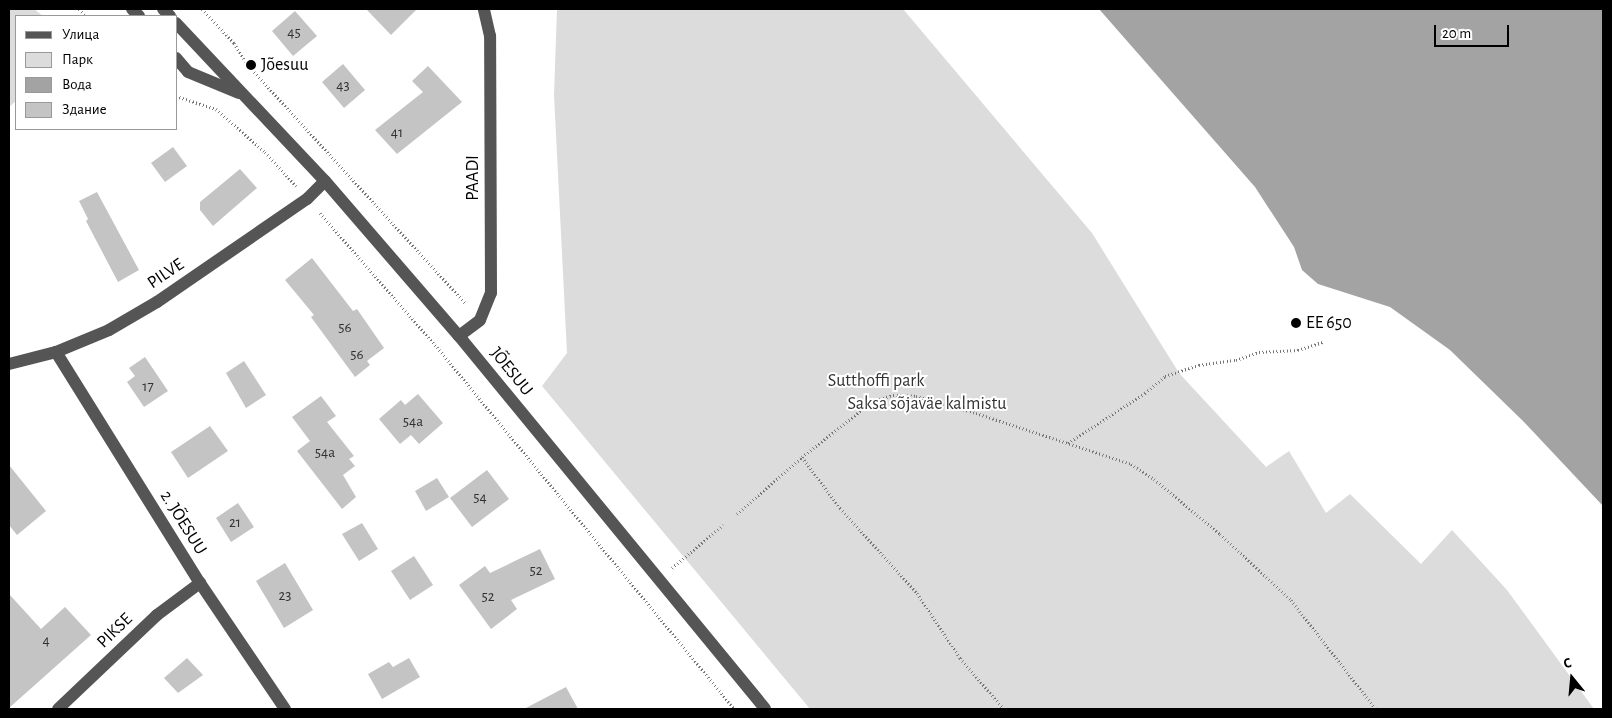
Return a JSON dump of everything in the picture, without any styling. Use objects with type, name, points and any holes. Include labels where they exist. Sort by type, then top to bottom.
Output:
[{"type":"street","name":"PAADI","points":[[480,320],[491,292],[490,36],[484,9]]},
{"type":"street","name":"JÕESUU","points":[[178,25],[325,181],[459,336],[765,709]]},
{"type":"street","points":[[178,60],[188,72],[244,95]]},
{"type":"street","name":"PILVE","points":[[9,364],[56,352],[109,330],[157,302],[307,199],[325,181]]},
{"type":"street","points":[[459,336],[480,320]]},
{"type":"street","name":"2. JÕESUU","points":[[56,352],[200,584],[285,709]]},
{"type":"street","name":"PIKSE","points":[[58,709],[156,615],[200,584]]},
{"type":"path","points":[[202,9],[273,93],[352,175],[480,320]]},
{"type":"path","points":[[178,97],[216,109],[265,152],[437,347],[734,709]]},
{"type":"path","points":[[1068,444],[1145,393],[1165,376],[1260,352],[1298,350],[1323,342]]},
{"type":"path","points":[[737,514],[802,457],[873,401],[893,396],[916,396],[1131,464],[1220,534],[1290,600],[1376,709]]},
{"type":"path","points":[[802,457],[840,508],[917,593],[960,658],[1004,709]]},
{"type":"path","points":[[659,579],[724,525]]},
{"type":"green space","points":[[9,9],[34,9],[42,15],[15,15],[15,102],[9,107]]},
{"type":"green space","name":"Saksa sõjaväe kalmistu","points":[[557,9],[903,9],[1092,233],[1179,373],[1266,467],[1289,451],[1326,513],[1350,494],[1421,564],[1452,530],[1507,590],[1594,709],[810,709],[542,386],[567,353],[554,95]]},
{"type":"water","points":[[1099,9],[1603,9],[1603,506],[1524,422],[1450,350],[1390,307],[1318,284],[1302,270],[1294,247],[1255,187]]},
{"type":"building","points":[[366,9],[417,9],[391,35]]},
{"type":"building","points":[[295,11],[317,36],[293,56],[272,31]]},
{"type":"building","points":[[343,64],[365,90],[344,108],[322,82]]},
{"type":"building","points":[[428,66],[462,102],[397,154],[375,130],[423,92],[412,81]]},
{"type":"building","points":[[173,147],[187,166],[165,182],[151,163]]},
{"type":"building","points":[[240,169],[257,188],[213,226],[200,210],[200,202]]},
{"type":"building","points":[[97,192],[139,270],[118,282],[86,221],[88,219],[79,201]]},
{"type":"building","points":[[312,258],[353,311],[357,309],[384,348],[367,361],[370,365],[355,377],[311,317],[314,315],[285,280]]},
{"type":"building","points":[[145,357],[168,391],[144,407],[127,382],[135,376],[129,368]]},
{"type":"building","points":[[244,361],[266,395],[246,408],[226,373]]},
{"type":"building","points":[[418,394],[443,423],[419,444],[411,435],[400,444],[379,419],[401,400],[405,405]]},
{"type":"building","points":[[321,396],[336,416],[327,422],[354,456],[349,459],[355,466],[343,475],[356,497],[342,509],[297,451],[310,441],[292,417]]},
{"type":"building","points":[[210,426],[228,451],[188,478],[171,452]]},
{"type":"building","points":[[9,465],[46,511],[17,535],[9,525]]},
{"type":"building","points":[[487,470],[509,499],[472,527],[450,498]]},
{"type":"building","points":[[437,478],[449,497],[426,511],[415,491]]},
{"type":"building","points":[[238,503],[254,527],[231,542],[216,518]]},
{"type":"building","points":[[362,523],[378,549],[359,561],[342,534]]},
{"type":"building","points":[[540,549],[555,579],[511,600],[517,609],[491,629],[459,585],[485,566],[490,573]]},
{"type":"building","points":[[414,556],[433,585],[410,600],[391,571]]},
{"type":"building","points":[[285,563],[313,610],[284,628],[256,581]]},
{"type":"building","points":[[9,594],[41,629],[65,607],[91,635],[9,708]]},
{"type":"building","points":[[187,658],[203,675],[178,693],[164,678]]},
{"type":"building","points":[[409,658],[420,677],[382,699],[368,674],[389,662],[393,667]]},
{"type":"building","points":[[566,687],[578,709],[524,709]]},
{"type":"place","name":"Jõesuu","points":[[251,65]]},
{"type":"place","name":"EE 650","points":[[1296,323]]},
{"type":"park label","name":"Sutthoffi park","points":[[876,381]]}]
